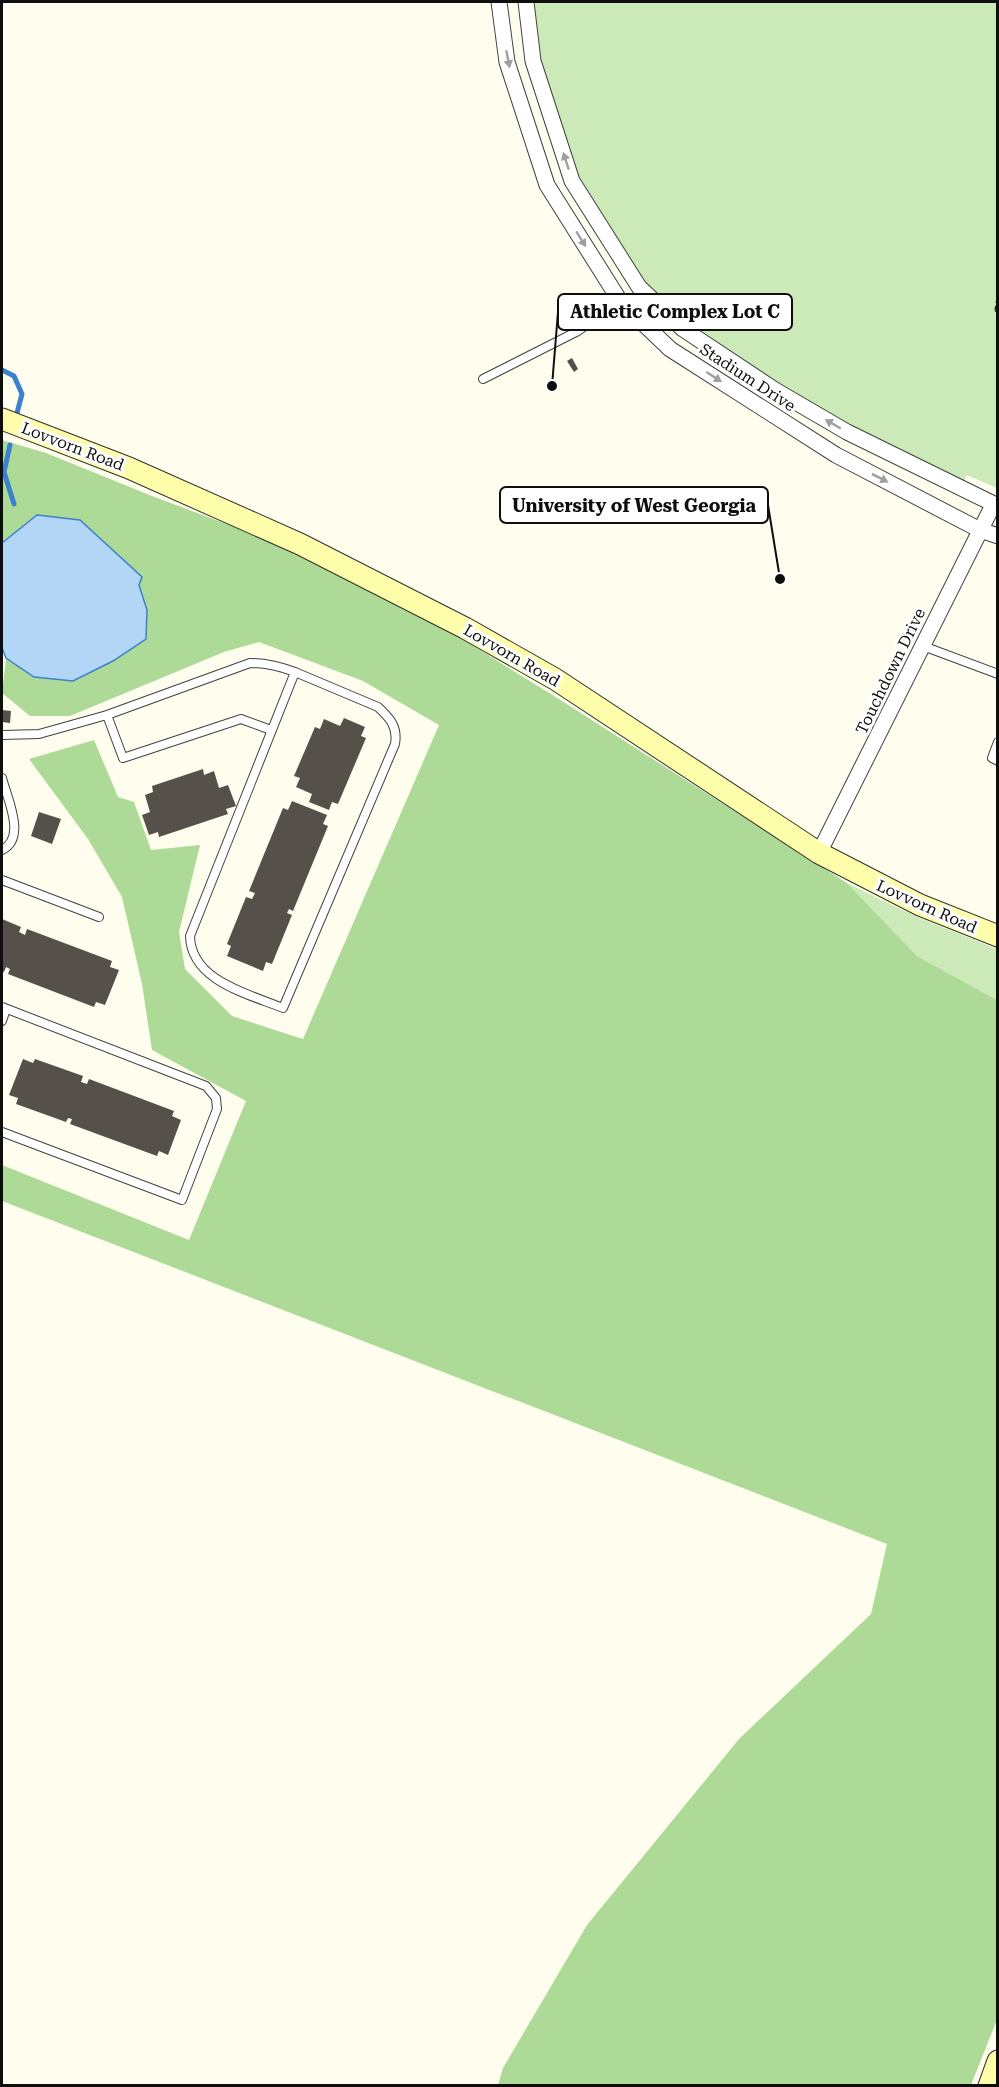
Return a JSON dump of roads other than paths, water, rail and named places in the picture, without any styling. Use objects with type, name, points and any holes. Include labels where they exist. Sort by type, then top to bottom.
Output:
[{"type":"street","name":"Stadium Drive","points":[[500,2],[507,62],[548,185],[620,301],[670,350],[826,449],[980,530],[998,536]]},
{"type":"street","name":"Stadium Drive","points":[[526,2],[533,61],[572,181],[639,287],[683,329],[775,390],[847,432],[995,506]]},
{"type":"street","name":"Lovvorn Road","points":[[2,419],[129,468],[289,539],[465,628],[555,679],[819,853],[920,905],[998,936]]},
{"type":"street","name":"Touchdown Drive","points":[[819,853],[980,530],[995,506]]},
{"type":"street","points":[[989,2085],[998,2061]]},
{"type":"lane","points":[[483,379],[578,331],[620,301]]},
{"type":"lane","points":[[923,646],[998,674]]},
{"type":"lane","points":[[2,735],[39,734],[107,715],[250,663],[267,663],[295,672],[378,707],[394,724],[395,744],[283,1008],[226,986],[203,968],[190,949],[190,936],[295,672]]},
{"type":"lane","points":[[107,715],[123,758],[241,719],[271,730]]},
{"type":"lane","points":[[998,742],[992,759],[998,760]]},
{"type":"lane","points":[[2,778],[14,821],[14,836],[2,850]]},
{"type":"lane","points":[[2,880],[99,917]]},
{"type":"lane","points":[[2,1020],[4,1008],[206,1086],[216,1098],[217,1109],[182,1200],[2,1132]]},
{"type":"water","points":[[37,515],[80,520],[142,577],[139,585],[147,610],[146,639],[113,661],[73,681],[34,677],[6,658],[2,648],[2,543]]},
{"type":"waterway","points":[[2,370],[14,376],[22,394],[17,413]]},
{"type":"waterway","points":[[10,445],[4,472],[14,504]]},
{"type":"place","name":"Athletic Complex Lot C","points":[[552,386]]},
{"type":"place","name":"University of West Georgia","points":[[780,579]]}]
